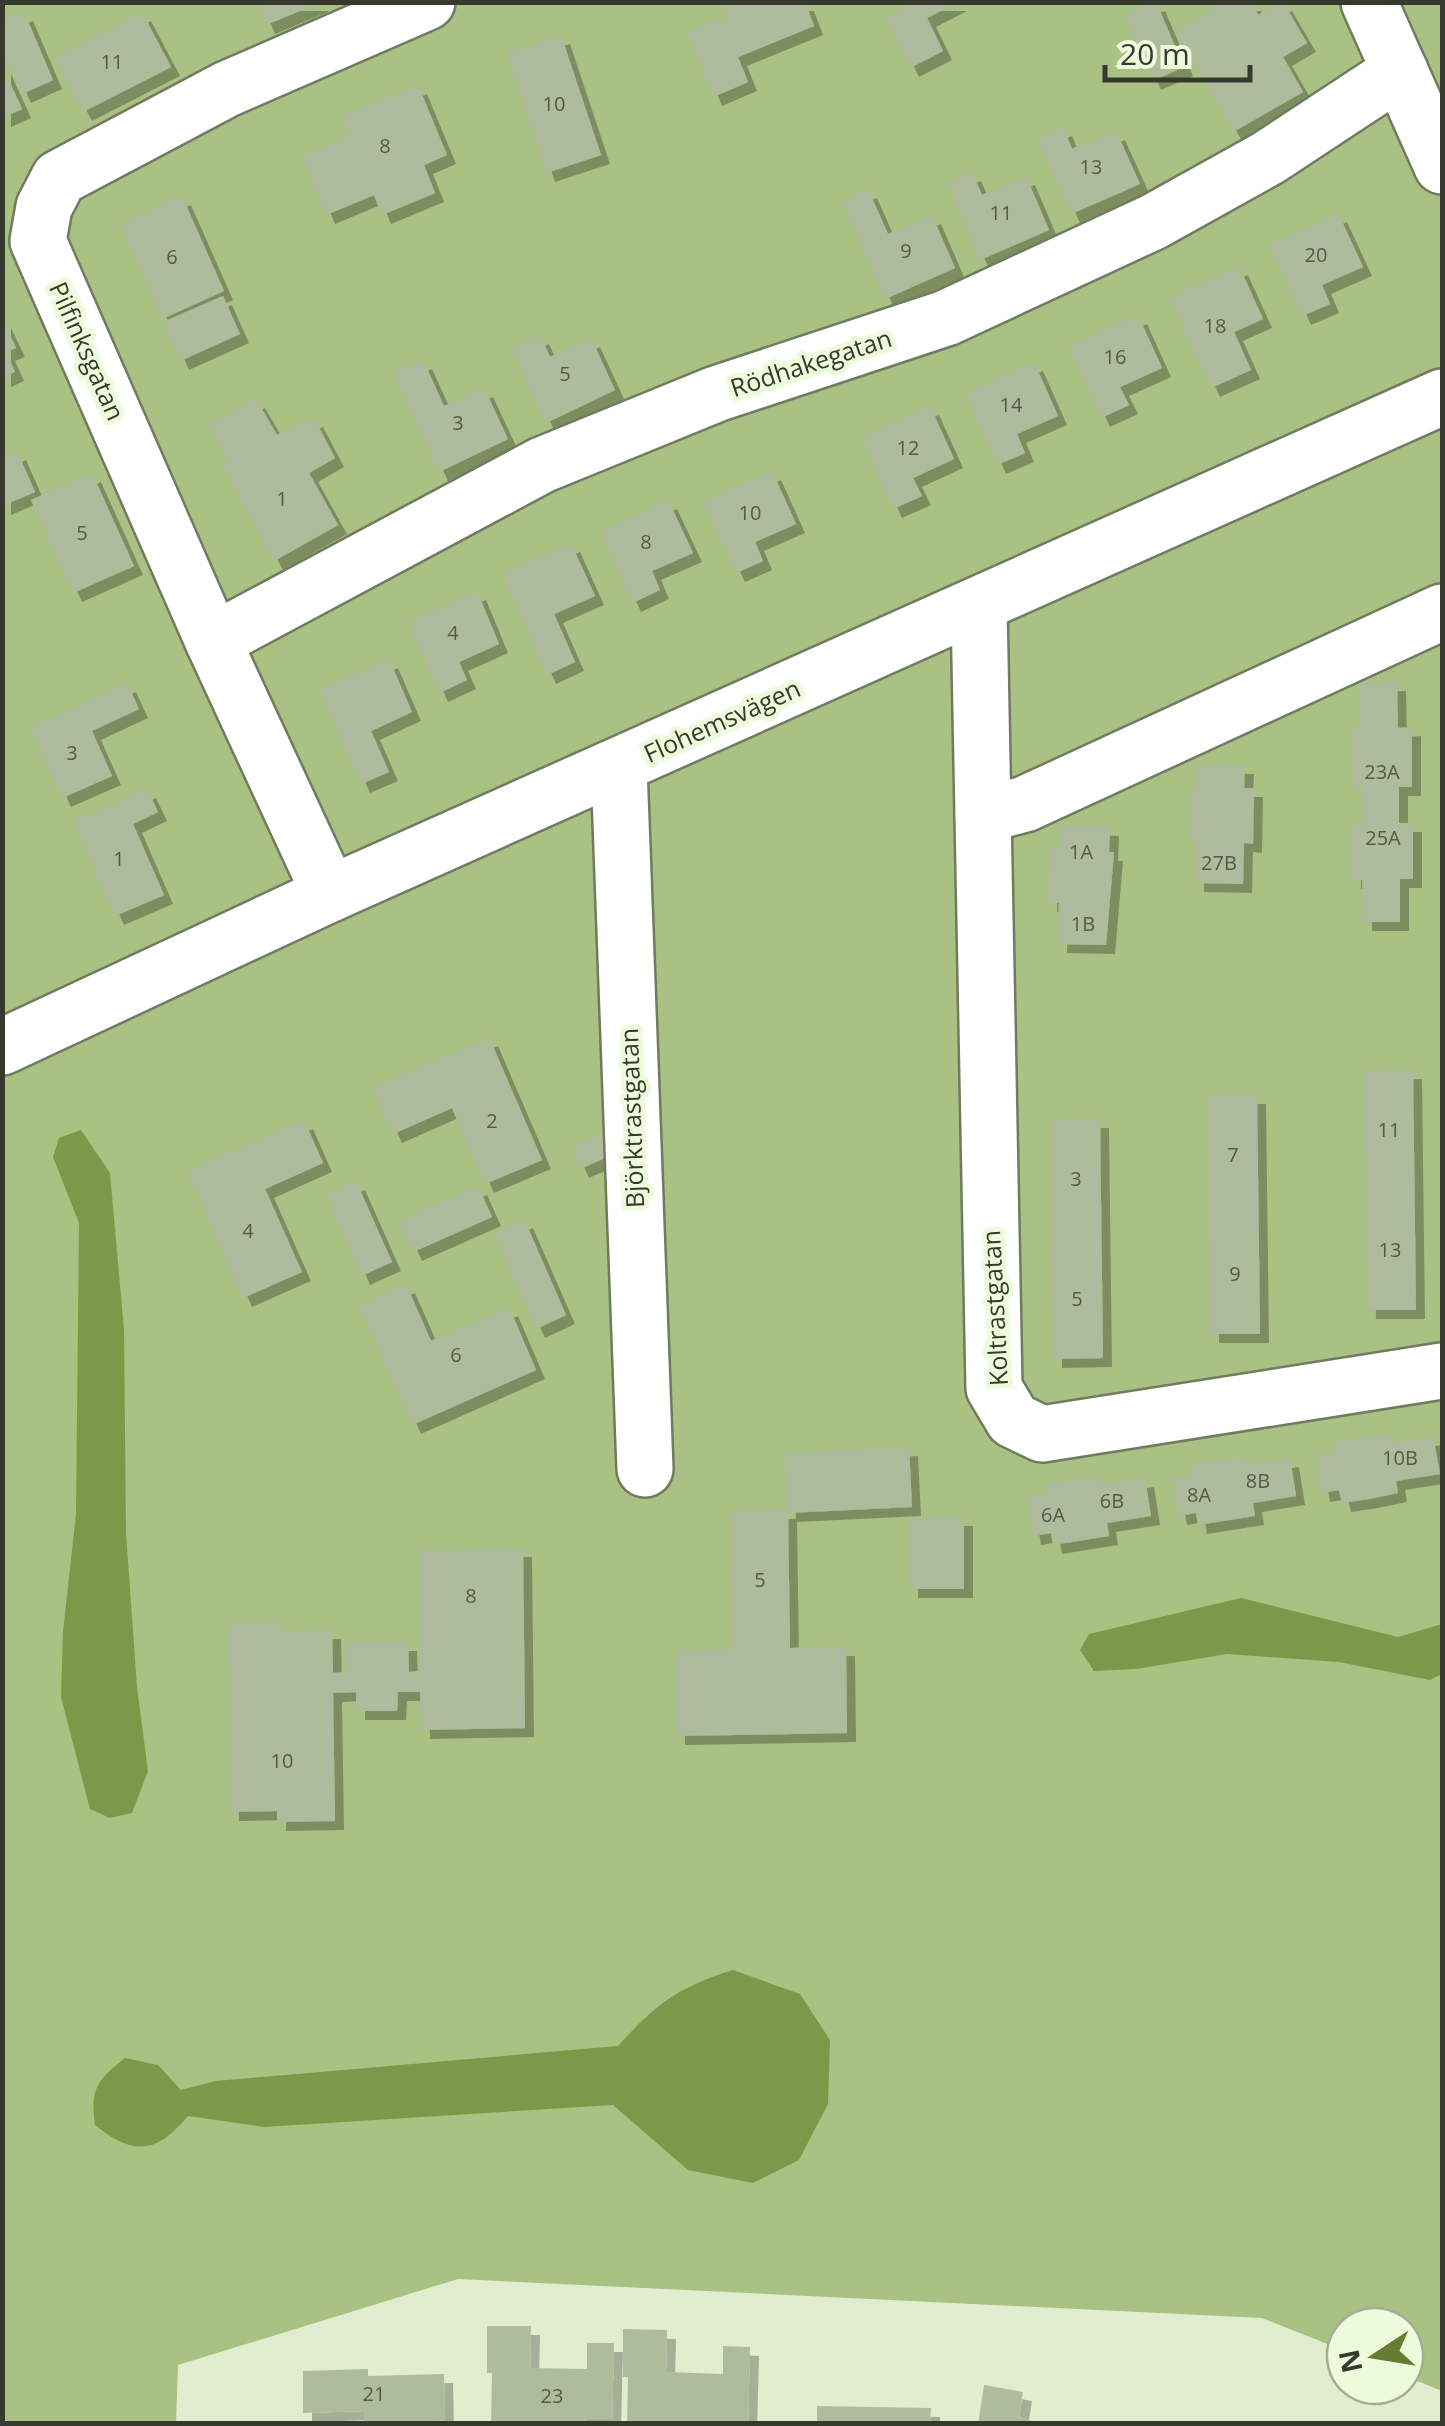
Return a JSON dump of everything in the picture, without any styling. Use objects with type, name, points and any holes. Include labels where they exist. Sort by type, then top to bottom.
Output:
[{"type":"street","name":"Pilfinksgatan","points":[[330,894],[38,241],[44,207],[59,178],[227,89],[427,2]]},
{"type":"street","points":[[1369,2],[1442,166]]},
{"type":"street","name":"Rödhakegatan","points":[[214,641],[542,465],[716,394],[946,318],[1153,222],[1268,158],[1400,71]]},
{"type":"street","name":"Flohemsvägen","points":[[2,1047],[330,894],[1442,397]]},
{"type":"street","name":"Koltrastgatan","points":[[979,606],[994,1388],[1013,1420],[1042,1434],[1442,1371]]},
{"type":"street","points":[[983,815],[1026,804],[1442,612]]},
{"type":"street","name":"Björktrastgatan","points":[[620,766],[645,1469]]},
{"type":"shaded area","points":[[3,3],[1442,3],[1442,2391],[1425,2384],[1425,2306],[1325,2306],[1325,2343],[1262,2318],[458,2279],[178,2365],[176,2423],[3,2424]]},
{"type":"shaded area","points":[[81,1130],[110,1173],[124,1330],[126,1533],[137,1687],[148,1771],[132,1813],[110,1818],[90,1809],[61,1697],[63,1632],[76,1514],[79,1223],[53,1157],[59,1138]]},
{"type":"shaded area","points":[[1241,1598],[1398,1637],[1442,1624],[1442,1674],[1430,1680],[1339,1662],[1227,1654],[1136,1669],[1094,1671],[1080,1650],[1089,1634]]},
{"type":"shaded area","points":[[733,1970],[800,1994],[830,2040],[828,2104],[799,2160],[753,2183],[688,2170],[613,2105],[264,2127],[188,2116],[166,2138],[144,2146],[122,2142],[95,2125],[98,2086],[125,2058],[158,2065],[181,2090],[216,2081],[618,2046],[669,1999],[697,1983]]},
{"type":"building","points":[[257,2],[319,2],[319,3],[266,25]]},
{"type":"building","points":[[721,2],[805,2],[814,26],[738,57],[748,82],[713,97],[687,31],[721,17],[725,25],[729,23]]},
{"type":"building","points":[[914,2],[958,2],[927,18],[943,51],[910,68],[885,17]]},
{"type":"building","points":[[1156,2],[1184,67],[1152,81],[1124,15]]},
{"type":"building","points":[[1225,2],[1252,2],[1258,15],[1283,2],[1307,43],[1283,57],[1303,92],[1233,132],[1175,31]]},
{"type":"building","points":[[24,12],[53,80],[22,94],[2,50],[2,21]]},
{"type":"building","points":[[142,12],[171,67],[83,112],[54,57]]},
{"type":"building","points":[[561,35],[601,155],[546,173],[506,53]]},
{"type":"building","points":[[2,65],[22,109],[2,118]]},
{"type":"building","points":[[418,85],[447,155],[424,165],[435,193],[382,215],[374,195],[326,215],[302,156],[349,136],[342,116]]},
{"type":"building","points":[[1063,127],[1072,149],[1116,131],[1140,184],[1071,214],[1037,138]]},
{"type":"building","points":[[972,172],[982,195],[1026,176],[1049,230],[980,260],[947,183]]},
{"type":"building","points":[[868,189],[888,234],[932,215],[955,268],[885,299],[842,200]]},
{"type":"building","points":[[182,196],[224,291],[162,319],[120,223]]},
{"type":"building","points":[[1338,213],[1363,267],[1322,285],[1330,304],[1302,316],[1269,244]]},
{"type":"building","points":[[1239,266],[1263,319],[1234,332],[1251,370],[1211,388],[1169,297]]},
{"type":"building","points":[[223,296],[240,334],[180,361],[163,322]]},
{"type":"building","points":[[1138,315],[1162,368],[1120,387],[1129,405],[1101,418],[1068,346]]},
{"type":"building","points":[[2,319],[16,348],[6,352],[15,372],[2,378]]},
{"type":"building","points":[[540,335],[550,357],[591,338],[615,390],[546,423],[511,349]]},
{"type":"building","points":[[423,360],[444,406],[484,388],[508,439],[439,472],[393,374]]},
{"type":"building","points":[[1034,362],[1058,416],[1017,434],[1025,453],[997,465],[965,393]]},
{"type":"building","points":[[256,399],[277,435],[314,418],[335,458],[309,473],[338,525],[274,561],[222,466],[228,463],[208,425]]},
{"type":"building","points":[[930,406],[954,459],[913,478],[922,496],[893,509],[861,437]]},
{"type":"building","points":[[17,451],[35,492],[2,506],[2,458]]},
{"type":"building","points":[[772,471],[796,524],[755,542],[763,561],[736,573],[703,501]]},
{"type":"building","points":[[92,473],[134,566],[73,593],[31,500]]},
{"type":"building","points":[[668,500],[693,553],[652,571],[660,590],[632,603],[600,531]]},
{"type":"building","points":[[571,543],[595,596],[554,614],[575,662],[547,675],[502,574]]},
{"type":"building","points":[[477,591],[499,644],[459,662],[467,680],[439,693],[408,622]]},
{"type":"building","points":[[389,659],[412,712],[371,731],[389,772],[361,784],[319,690]]},
{"type":"building","points":[[1397,682],[1398,728],[1412,727],[1412,787],[1399,787],[1399,823],[1413,823],[1413,879],[1400,879],[1400,922],[1363,922],[1362,880],[1352,880],[1352,824],[1362,824],[1361,788],[1353,788],[1352,729],[1360,728],[1359,683]]},
{"type":"building","points":[[127,683],[139,709],[92,731],[112,776],[62,798],[30,727]]},
{"type":"building","points":[[1196,764],[1245,765],[1244,788],[1254,788],[1253,844],[1244,843],[1243,884],[1195,883],[1195,842],[1189,842]]},
{"type":"building","points":[[147,789],[158,812],[133,824],[164,895],[115,916],[73,822]]},
{"type":"building","points":[[1060,825],[1110,827],[1109,852],[1114,852],[1106,945],[1058,944],[1059,903],[1048,903],[1050,848],[1060,848]]},
{"type":"building","points":[[489,1037],[542,1160],[485,1184],[452,1108],[393,1134],[372,1088]]},
{"type":"building","points":[[1413,1070],[1416,1310],[1367,1310],[1363,1071]]},
{"type":"building","points":[[1208,1095],[1257,1095],[1260,1334],[1210,1334]]},
{"type":"building","points":[[1100,1119],[1103,1358],[1053,1359],[1051,1120]]},
{"type":"building","points":[[304,1120],[323,1163],[265,1189],[302,1272],[243,1298],[187,1171]]},
{"type":"building","points":[[607,1131],[616,1153],[580,1169],[570,1147]]},
{"type":"building","points":[[356,1181],[392,1262],[361,1276],[326,1194]]},
{"type":"building","points":[[478,1186],[492,1217],[413,1252],[399,1221]]},
{"type":"building","points":[[524,1219],[566,1315],[536,1329],[494,1233]]},
{"type":"building","points":[[406,1284],[431,1341],[509,1307],[536,1370],[412,1425],[359,1305]]},
{"type":"building","points":[[1388,1433],[1390,1443],[1433,1436],[1440,1474],[1396,1481],[1398,1493],[1369,1499],[1342,1503],[1339,1490],[1321,1493],[1315,1455],[1333,1452],[1332,1442]]},
{"type":"building","points":[[909,1447],[912,1507],[788,1513],[790,1648],[846,1647],[847,1733],[676,1736],[675,1650],[732,1649],[730,1511],[787,1510],[784,1453]]},
{"type":"building","points":[[1244,1456],[1246,1465],[1290,1458],[1296,1496],[1253,1503],[1255,1516],[1198,1525],[1196,1513],[1178,1516],[1171,1478],[1189,1475],[1188,1465]]},
{"type":"building","points":[[1100,1476],[1101,1485],[1145,1478],[1151,1516],[1107,1523],[1109,1536],[1053,1545],[1051,1533],[1032,1536],[1026,1498],[1045,1495],[1043,1485]]},
{"type":"building","points":[[909,1517],[964,1517],[964,1589],[909,1589]]},
{"type":"building","points":[[523,1548],[525,1728],[421,1730],[420,1692],[398,1692],[397,1711],[356,1711],[356,1692],[333,1693],[335,1821],[277,1822],[277,1811],[230,1812],[228,1622],[280,1622],[281,1631],[332,1630],[333,1673],[346,1672],[345,1642],[408,1642],[409,1672],[420,1671],[419,1550]]},
{"type":"building","points":[[487,2326],[531,2326],[530,2368],[587,2369],[587,2343],[614,2343],[612,2419],[587,2418],[587,2424],[491,2424],[492,2373],[487,2373]]},
{"type":"building","points":[[623,2329],[667,2330],[666,2372],[723,2374],[723,2346],[750,2347],[748,2422],[627,2424]]},
{"type":"building","points":[[368,2369],[368,2376],[444,2374],[445,2420],[434,2421],[435,2424],[364,2424],[364,2411],[303,2413],[303,2371]]},
{"type":"building","points":[[984,2385],[1023,2392],[1019,2417],[1042,2424],[978,2424]]},
{"type":"building","points":[[817,2406],[931,2408],[930,2424],[817,2424]]}]
